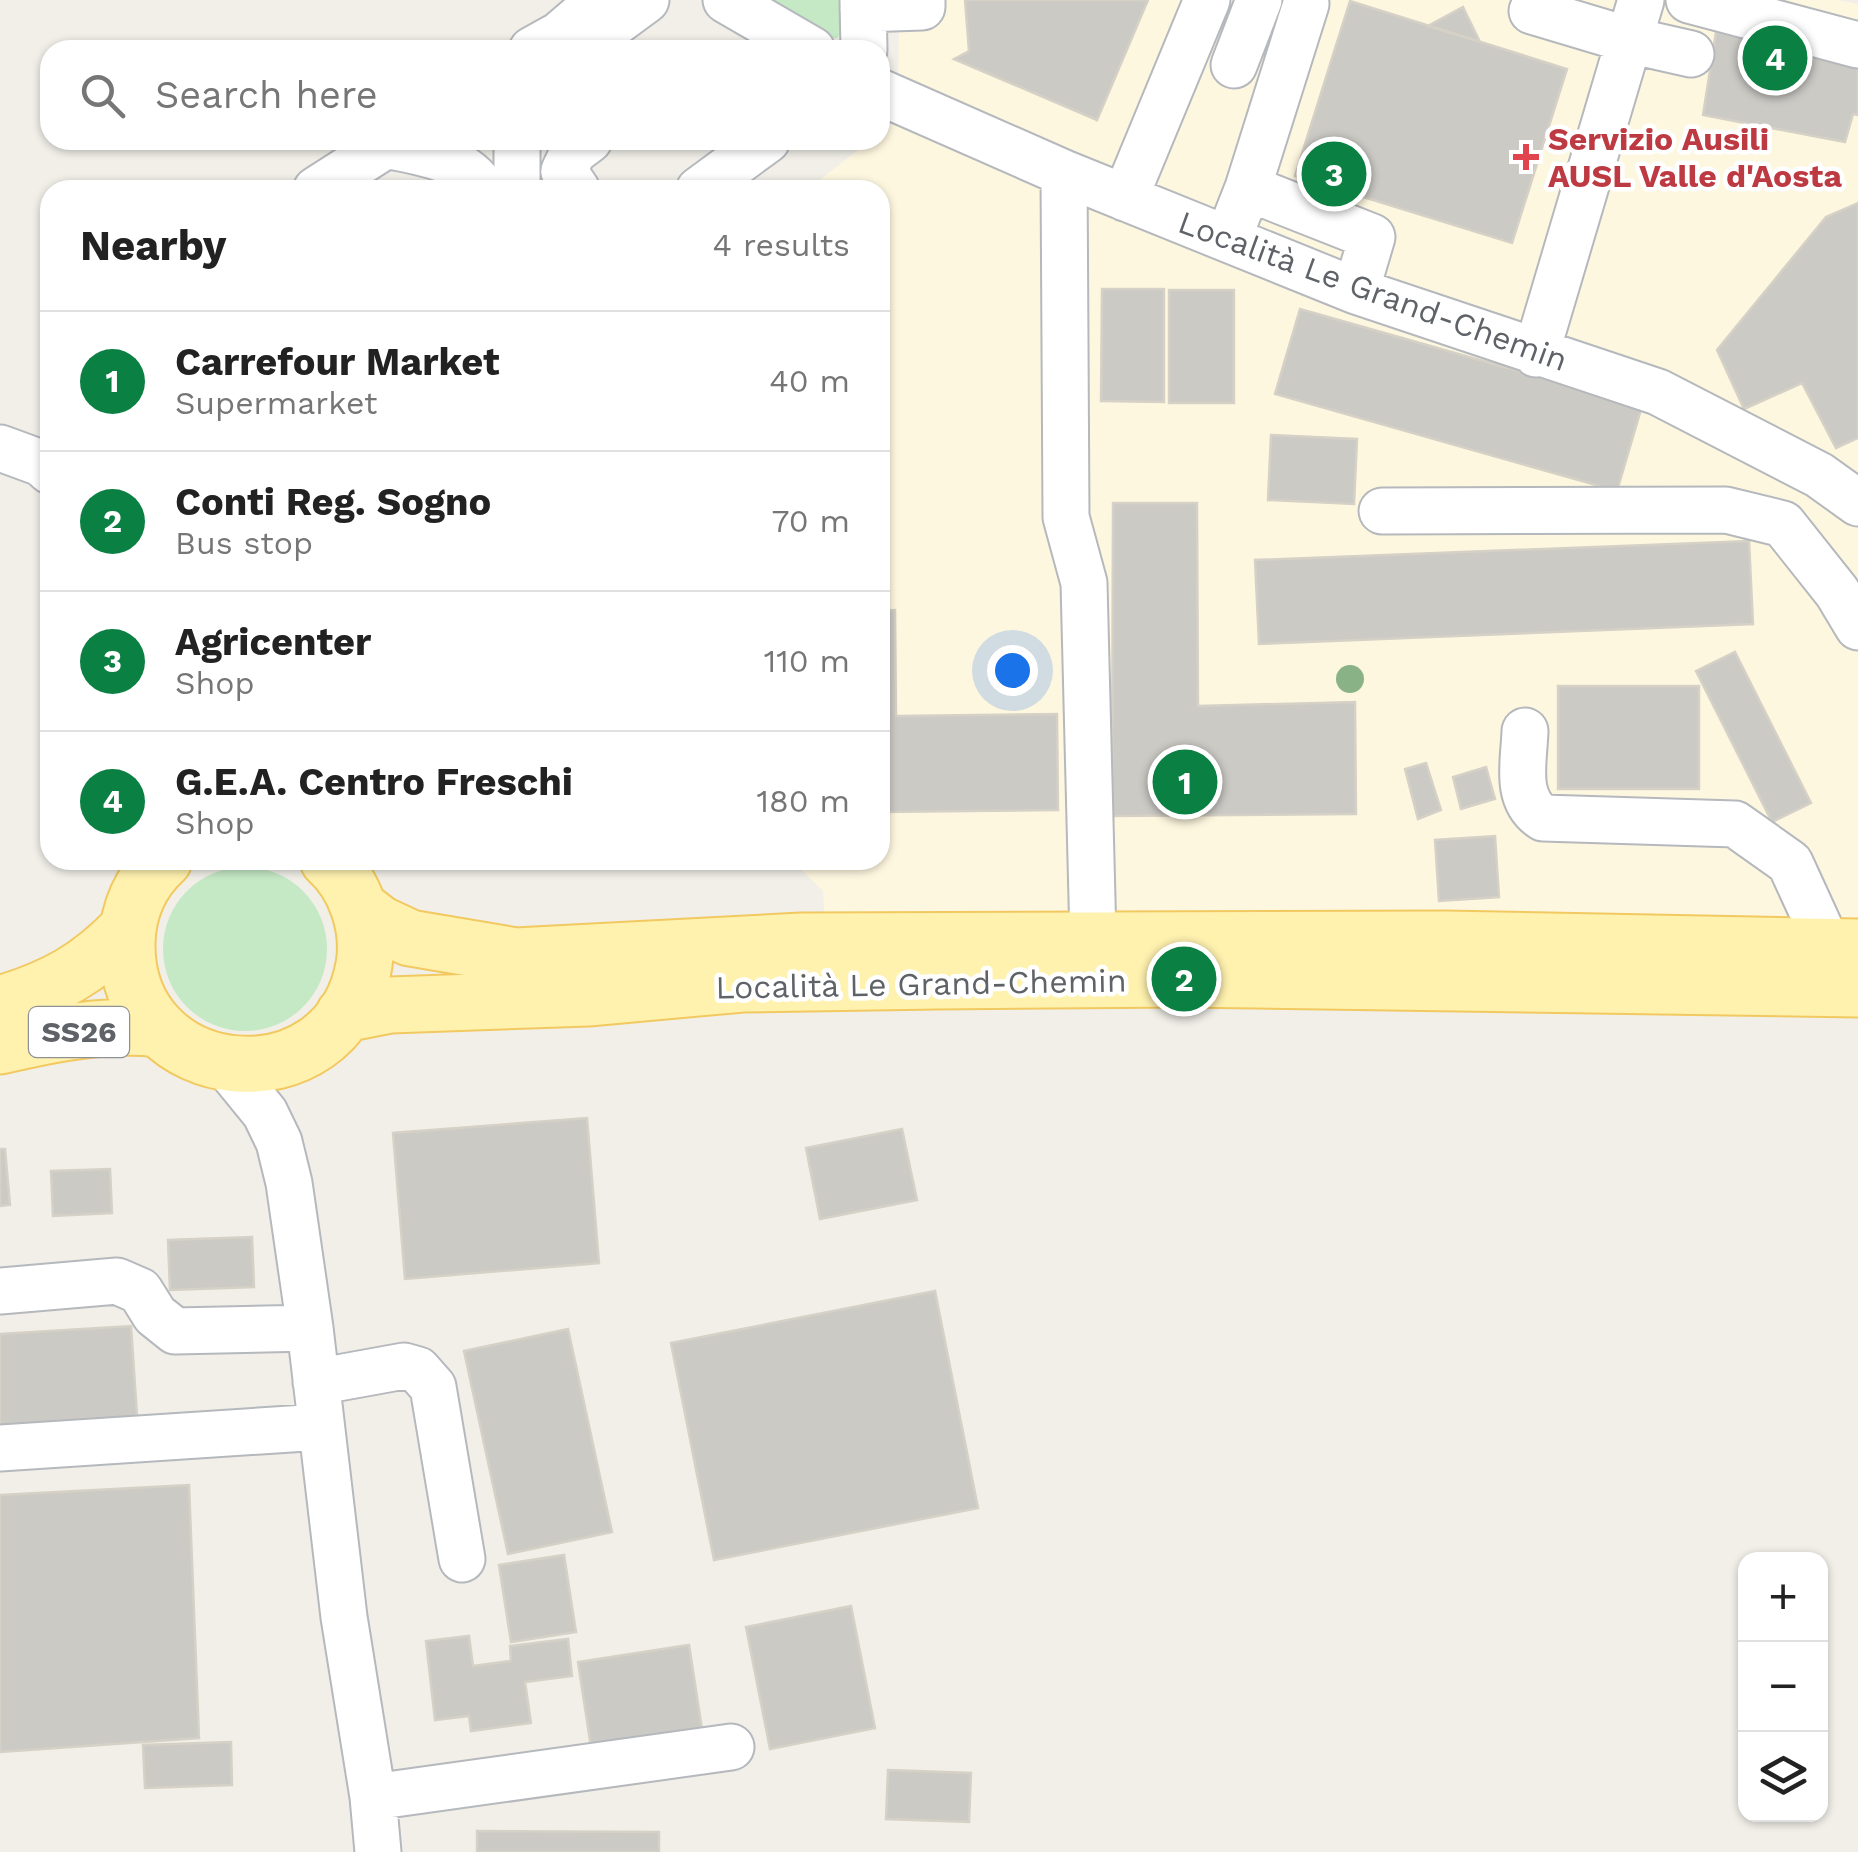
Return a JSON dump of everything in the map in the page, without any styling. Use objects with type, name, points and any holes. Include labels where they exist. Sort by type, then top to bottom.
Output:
[{"type":"main road","name":"Località Le Grand-Chemin","points":[[153,870],[140,889],[128,928],[127,962],[140,1002],[159,1029],[189,1051],[225,1064],[262,1065],[304,1050],[332,1029],[358,987],[365,957],[359,908],[336,870]]},
{"type":"main road","name":"Località Le Grand-Chemin","points":[[359,908],[380,924],[410,938],[516,956],[802,940],[1445,940],[1848,961]]},
{"type":"main road","name":"Località Le Grand-Chemin","points":[[0,1004],[68,978],[101,956],[128,928]]},
{"type":"main road","name":"Località Le Grand-Chemin","points":[[344,1014],[390,1005],[588,998],[742,984],[1184,978],[1848,961]]},
{"type":"main road","name":"SS26","points":[[0,1046],[98,1028],[159,1029]]},
{"type":"street","points":[[511,40],[561,0]]},
{"type":"street","points":[[550,40],[599,0]]},
{"type":"street","points":[[726,0],[795,40]]},
{"type":"street","points":[[863,20],[922,7],[922,0]]},
{"type":"street","points":[[1125,198],[1207,0]]},
{"type":"street","points":[[1234,65],[1259,0]]},
{"type":"street","points":[[1689,0],[1858,45]]},
{"type":"street","points":[[592,40],[649,1]]},
{"type":"street","points":[[1228,238],[1248,188],[1306,4]]},
{"type":"street","points":[[1532,11],[1635,20],[1691,54]]},
{"type":"street","points":[[1536,354],[1635,20]]},
{"type":"street","name":"Località Le Grand-Chemin","points":[[890,96],[1064,173],[1356,291],[1658,392],[1819,475],[1858,502]]},
{"type":"street","points":[[331,180],[378,150]]},
{"type":"street","points":[[417,150],[473,172],[478,180]]},
{"type":"street","points":[[517,150],[517,180]]},
{"type":"street","points":[[570,180],[564,171],[576,150]]},
{"type":"street","points":[[713,180],[754,150]]},
{"type":"street","points":[[1064,173],[1066,517],[1084,583],[1093,939]]},
{"type":"street","points":[[1248,188],[1372,237],[1356,291]]},
{"type":"street","points":[[0,446],[40,434]]},
{"type":"street","points":[[0,446],[40,463]]},
{"type":"street","points":[[1382,511],[1726,510],[1783,524],[1837,592],[1858,627]]},
{"type":"street","points":[[1525,731],[1523,789],[1530,809],[1543,818],[1735,824],[1790,862],[1848,961]]},
{"type":"street","points":[[279,1142],[304,1050]]},
{"type":"street","points":[[225,1064],[265,1113],[279,1142],[298,1235],[344,1617],[378,1852]]},
{"type":"street","points":[[0,1291],[116,1281],[140,1291],[155,1315],[174,1331],[310,1328]]},
{"type":"street","points":[[316,1382],[404,1366],[418,1370],[433,1387],[462,1559]]},
{"type":"street","points":[[0,1448],[321,1428]]},
{"type":"street","points":[[373,1797],[731,1747]]},
{"type":"shaded area","points":[[899,0],[1837,0],[1858,4],[1858,930],[825,922],[823,891],[801,870],[890,870],[890,180],[820,180],[858,150],[890,150],[890,125],[898,118]]},
{"type":"green space","points":[[761,0],[850,0],[851,21],[837,38],[823,39]]},
{"type":"green space","points":[[225,870],[265,870],[290,881],[313,904],[325,933],[325,965],[313,994],[290,1017],[261,1029],[229,1029],[200,1017],[177,994],[165,965],[165,933],[177,904],[200,881]]},
{"type":"building","points":[[965,0],[1148,0],[1097,120],[954,59],[969,51]]},
{"type":"building","points":[[1350,1],[1567,69],[1512,243],[1295,176]]},
{"type":"building","points":[[1463,7],[1480,42],[1428,26]]},
{"type":"building","points":[[1716,32],[1858,61],[1858,115],[1853,114],[1845,142],[1703,115]]},
{"type":"building","points":[[1858,203],[1858,438],[1836,448],[1802,383],[1744,409],[1717,350],[1826,217]]},
{"type":"building","points":[[1102,289],[1164,289],[1164,402],[1101,401]]},
{"type":"building","points":[[1169,290],[1234,290],[1234,403],[1169,403]]},
{"type":"building","points":[[1300,309],[1642,406],[1617,491],[1275,394]]},
{"type":"building","points":[[1271,435],[1357,439],[1354,504],[1268,500]]},
{"type":"building","points":[[1113,503],[1197,503],[1198,706],[1355,702],[1356,814],[1112,816]]},
{"type":"building","points":[[1749,541],[1753,624],[1259,644],[1255,560]]},
{"type":"building","points":[[890,610],[895,610],[896,716],[1057,714],[1058,810],[890,812]]},
{"type":"building","points":[[1735,652],[1811,803],[1772,822],[1696,671]]},
{"type":"building","points":[[1558,686],[1699,686],[1699,789],[1558,789]]},
{"type":"building","points":[[1426,763],[1441,810],[1418,819],[1405,769]]},
{"type":"building","points":[[1486,767],[1495,799],[1461,809],[1453,777]]},
{"type":"building","points":[[1495,836],[1499,897],[1439,901],[1435,840]]},
{"type":"building","points":[[587,1118],[599,1263],[405,1279],[393,1133]]},
{"type":"building","points":[[902,1129],[917,1200],[820,1219],[806,1148]]},
{"type":"building","points":[[0,1149],[5,1149],[10,1205],[0,1206]]},
{"type":"building","points":[[110,1169],[112,1213],[53,1216],[51,1171]]},
{"type":"building","points":[[252,1237],[254,1287],[170,1290],[168,1240]]},
{"type":"building","points":[[935,1291],[978,1508],[714,1560],[671,1343]]},
{"type":"building","points":[[131,1326],[138,1430],[0,1438],[0,1334]]},
{"type":"building","points":[[568,1329],[612,1532],[508,1554],[464,1351]]},
{"type":"building","points":[[189,1485],[199,1738],[0,1752],[0,1495]]},
{"type":"building","points":[[564,1555],[576,1632],[511,1642],[499,1565]]},
{"type":"building","points":[[851,1606],[875,1728],[770,1749],[746,1627]]},
{"type":"building","points":[[469,1636],[473,1666],[511,1661],[510,1646],[568,1639],[572,1676],[525,1682],[531,1723],[471,1731],[469,1716],[435,1720],[426,1641]]},
{"type":"building","points":[[689,1645],[702,1729],[591,1747],[578,1662]]},
{"type":"building","points":[[231,1742],[232,1785],[145,1788],[143,1745]]},
{"type":"building","points":[[888,1770],[971,1773],[969,1822],[886,1819]]},
{"type":"building","points":[[477,1831],[659,1832],[659,1852],[477,1852]]},
{"type":"place","name":"G.E.A. Centro Freschi","points":[[1775,58]]},
{"type":"place","name":"Servizio Ausili AUSL Valle d'Aosta","points":[[1526,157]]},
{"type":"place","name":"Agricenter","points":[[1334,174]]},
{"type":"place","name":"Carrefour Market","points":[[1185,782]]},
{"type":"place","name":"Conti Reg. Sogno","points":[[1184,979]]}]
